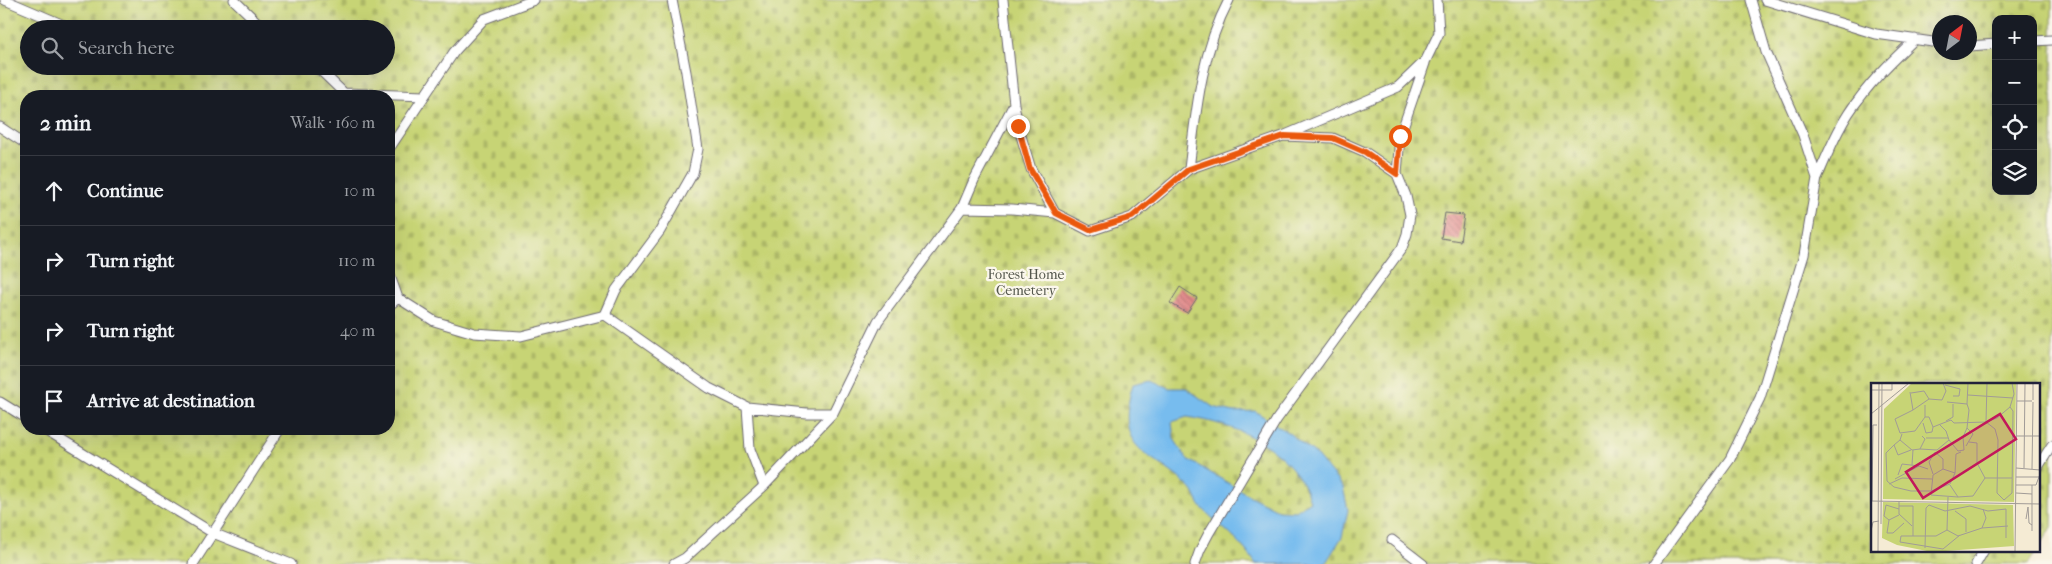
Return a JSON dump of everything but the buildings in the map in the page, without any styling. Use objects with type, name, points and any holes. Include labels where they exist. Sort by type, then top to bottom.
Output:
[{"type":"lane","points":[[5,0],[52,20]]},
{"type":"lane","points":[[234,0],[253,20]]},
{"type":"lane","points":[[395,140],[454,52],[484,19],[534,0]]},
{"type":"lane","points":[[605,315],[616,290],[660,231],[693,173],[698,149],[672,0]]},
{"type":"lane","points":[[1003,0],[1018,126],[1030,169],[1056,213]]},
{"type":"lane","points":[[1189,169],[1198,93],[1205,59],[1229,0]]},
{"type":"lane","points":[[1195,564],[1209,533],[1277,419],[1402,248],[1407,234],[1410,215],[1406,196],[1397,174],[1400,136],[1426,60],[1440,33],[1437,0]]},
{"type":"lane","points":[[1751,0],[1766,52],[1803,135],[1817,178]]},
{"type":"lane","points":[[1765,0],[1876,34],[1932,42]]},
{"type":"lane","points":[[1654,564],[1730,459],[1760,398],[1804,255],[1817,178],[1831,147],[1858,99],[1892,60],[1915,40]]},
{"type":"lane","points":[[2037,42],[2052,40]]},
{"type":"lane","points":[[1977,45],[1992,44]]},
{"type":"lane","points":[[962,208],[1012,209],[1056,213],[1090,230],[1099,228],[1132,217],[1189,169],[1284,136],[1398,87],[1426,60]]},
{"type":"lane","points":[[325,75],[341,90]]},
{"type":"lane","points":[[395,96],[424,96]]},
{"type":"lane","points":[[674,564],[685,558],[764,486],[833,413],[878,321],[962,208],[974,180],[1014,104]]},
{"type":"lane","points":[[0,127],[20,140]]},
{"type":"lane","points":[[1284,136],[1333,138],[1365,152],[1397,174]]},
{"type":"lane","points":[[395,290],[398,298],[434,321],[474,333],[521,336],[605,315],[709,388],[747,407],[807,413],[833,413]]},
{"type":"lane","points":[[395,301],[398,298]]},
{"type":"lane","points":[[0,402],[20,414]]},
{"type":"lane","points":[[747,407],[750,450],[764,486]]},
{"type":"lane","points":[[53,435],[213,533],[291,564]]},
{"type":"lane","points":[[193,564],[276,435]]},
{"type":"lane","points":[[2040,464],[2052,446]]},
{"type":"lane","points":[[1392,540],[1423,564]]},
{"type":"lane","points":[[1976,564],[1983,552]]},
{"type":"green space","name":"Forest Home Cemetery","points":[[0,0],[2052,0],[2052,527],[2040,546],[2040,383],[1871,383],[1871,552],[2036,552],[2028,564],[0,564]]},
{"type":"water","points":[[1151,380],[1169,388],[1186,388],[1213,407],[1234,412],[1255,411],[1290,434],[1315,454],[1343,487],[1348,510],[1342,537],[1325,564],[1256,564],[1238,542],[1201,507],[1191,489],[1150,457],[1132,438],[1128,425],[1128,408],[1133,384]],"holes":[[[1187,417],[1206,420],[1243,433],[1277,453],[1291,467],[1302,483],[1310,501],[1296,511],[1278,510],[1187,459],[1174,439],[1172,422]]]},
{"type":"route","points":[[1018,126],[1030,169],[1056,213],[1090,230],[1132,217],[1189,169],[1284,136],[1333,138],[1365,152],[1397,174],[1400,136]]}]
